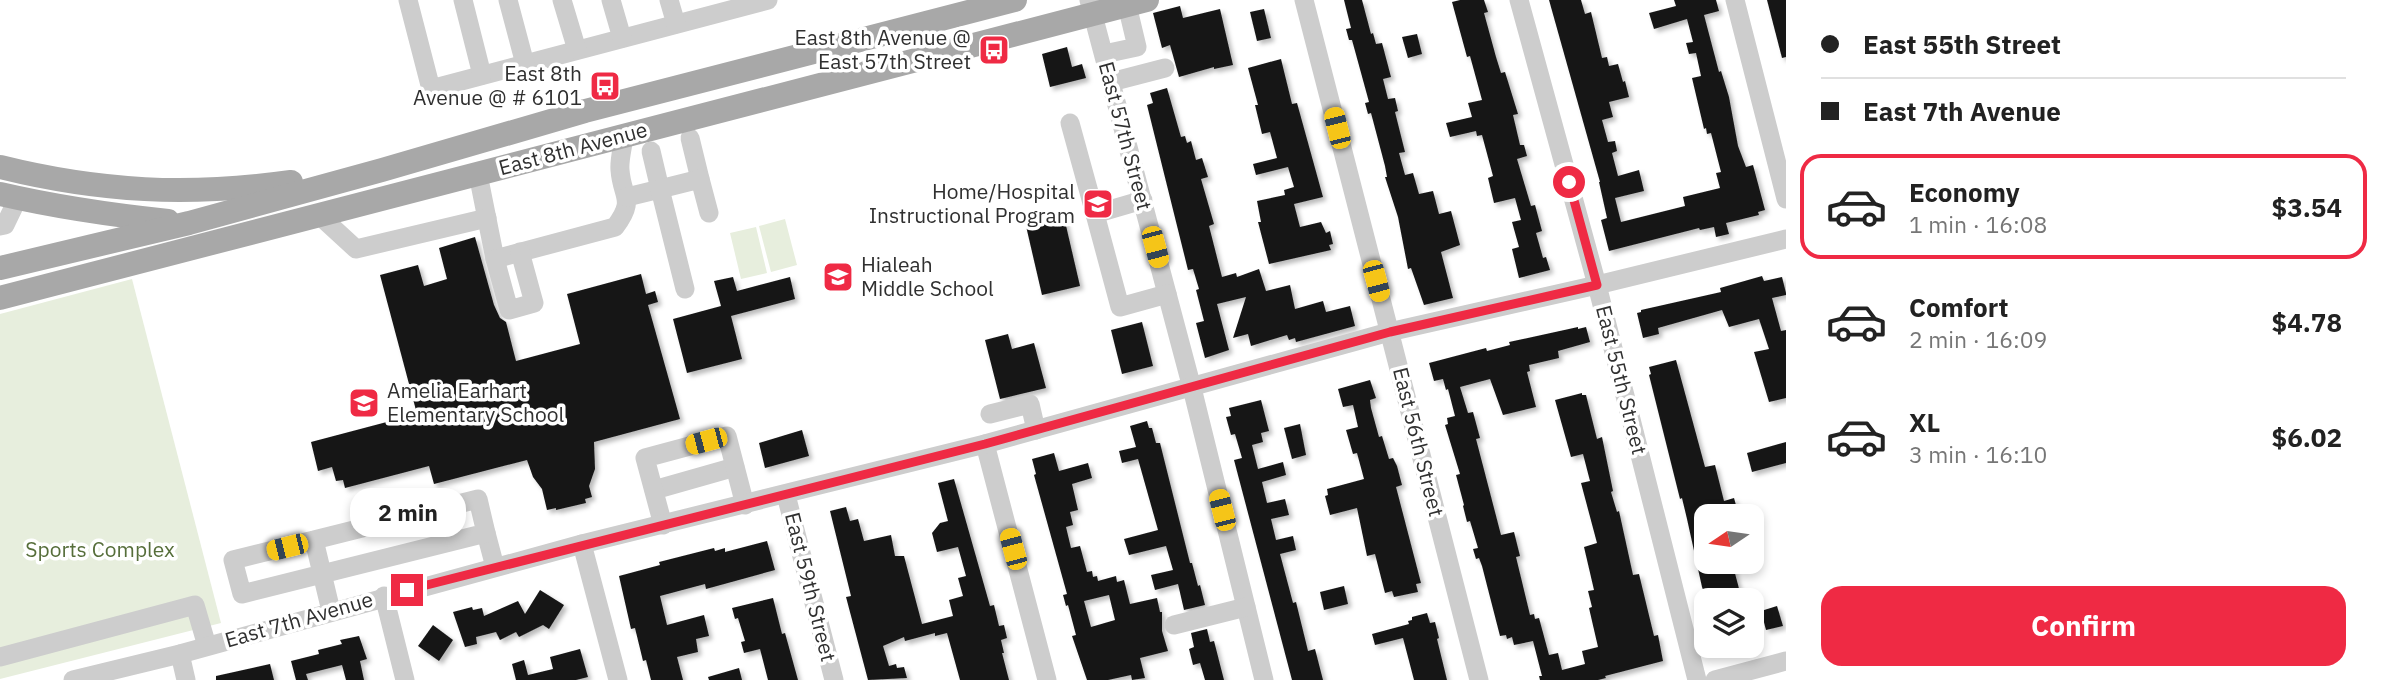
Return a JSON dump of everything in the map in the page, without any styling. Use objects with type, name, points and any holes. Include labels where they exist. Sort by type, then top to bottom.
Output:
[{"type":"main road","name":"East 8th Avenue","points":[[0,268],[189,223],[585,111],[1015,0]]},
{"type":"main road","name":"East 8th Avenue","points":[[0,298],[781,95],[1091,7],[1137,3]]},
{"type":"main road","points":[[772,63],[781,95]]},
{"type":"main road","points":[[472,145],[478,174]]},
{"type":"main road","points":[[0,167],[49,179],[113,188],[195,191],[268,186],[382,170]]},
{"type":"main road","points":[[9,196],[110,215],[234,226],[284,224]]},
{"type":"street","points":[[408,0],[431,89],[768,0]]},
{"type":"street","points":[[463,0],[482,75]]},
{"type":"street","points":[[508,0],[525,64]]},
{"type":"street","points":[[562,0],[577,50]]},
{"type":"street","points":[[611,0],[622,38]]},
{"type":"street","points":[[669,0],[676,24]]},
{"type":"street","name":"East 56th Street","points":[[1304,0],[1479,680]]},
{"type":"street","name":"East 55th Street","points":[[1519,0],[1597,285],[1697,680]]},
{"type":"street","points":[[1735,0],[1786,199]]},
{"type":"street","points":[[1104,54],[1137,47],[1137,3]]},
{"type":"street","name":"East 57th Street","points":[[1091,7],[1192,388],[1264,680]]},
{"type":"street","points":[[1111,82],[1165,68]]},
{"type":"street","points":[[1070,123],[1120,307],[1167,294]]},
{"type":"street","points":[[495,259],[615,227],[625,213],[627,197],[620,170],[624,136]]},
{"type":"street","points":[[690,138],[709,213]]},
{"type":"street","points":[[651,151],[685,289]]},
{"type":"street","points":[[478,174],[495,259],[509,310],[534,303],[520,252]]},
{"type":"street","points":[[627,197],[700,179]]},
{"type":"street","points":[[0,226],[5,225],[9,196]]},
{"type":"street","points":[[1095,214],[1143,200]]},
{"type":"street","points":[[320,215],[356,249],[487,218]]},
{"type":"street","name":"East 7th Avenue","points":[[73,680],[180,654],[384,596],[582,544],[985,444],[1390,332],[1786,239]]},
{"type":"street","points":[[990,414],[1030,404],[1036,430]]},
{"type":"street","points":[[663,525],[645,458],[727,436],[745,505]]},
{"type":"street","points":[[985,444],[1047,680]]},
{"type":"street","points":[[654,490],[735,467]]},
{"type":"street","name":"East 59th Street","points":[[786,495],[834,680]]},
{"type":"street","points":[[486,533],[242,594],[233,560],[478,499],[495,567]]},
{"type":"street","points":[[314,540],[331,611]]},
{"type":"street","points":[[582,544],[618,680]]},
{"type":"street","points":[[384,596],[405,680]]},
{"type":"street","points":[[0,657],[195,605],[207,646]]},
{"type":"street","points":[[1174,625],[1246,607]]},
{"type":"street","points":[[180,654],[186,680]]},
{"type":"street","points":[[1716,680],[1786,661]]},
{"type":"green space","points":[[785,219],[797,265],[771,272],[759,226]]},
{"type":"green space","points":[[756,227],[767,273],[741,279],[730,233]]},
{"type":"green space","name":"Sports Complex","points":[[132,279],[221,623],[0,679],[0,314]]},
{"type":"building","points":[[1344,0],[1362,0],[1371,34],[1373,33],[1376,44],[1382,43],[1391,77],[1383,79],[1388,99],[1395,98],[1398,111],[1395,112],[1405,152],[1399,153],[1405,175],[1413,173],[1419,194],[1433,191],[1439,214],[1451,211],[1460,245],[1441,252],[1453,298],[1424,305],[1411,268],[1408,269],[1398,217],[1385,177],[1385,166],[1371,113],[1368,114],[1365,103],[1369,102],[1352,40],[1349,40],[1346,29],[1351,28]]},
{"type":"building","points":[[1484,0],[1488,12],[1484,13],[1501,73],[1505,72],[1518,114],[1513,115],[1520,145],[1524,145],[1527,156],[1517,159],[1531,206],[1535,205],[1542,231],[1536,233],[1543,258],[1546,257],[1550,270],[1519,278],[1512,249],[1519,247],[1512,222],[1521,220],[1515,198],[1494,203],[1488,178],[1493,176],[1482,135],[1477,136],[1476,131],[1450,137],[1446,123],[1472,117],[1468,103],[1482,100],[1452,2]]},
{"type":"building","points":[[1549,0],[1581,0],[1585,14],[1591,12],[1602,58],[1607,57],[1609,66],[1618,64],[1623,82],[1625,81],[1629,97],[1609,102],[1613,117],[1602,120],[1608,142],[1615,141],[1617,151],[1612,153],[1618,176],[1639,170],[1644,191],[1615,198],[1621,222],[1685,206],[1683,197],[1720,188],[1716,173],[1721,172],[1711,133],[1707,134],[1706,128],[1704,129],[1692,78],[1701,76],[1696,53],[1689,54],[1686,43],[1693,42],[1687,19],[1654,29],[1649,13],[1676,6],[1674,0],[1716,0],[1719,11],[1704,15],[1719,72],[1721,71],[1729,97],[1738,146],[1746,167],[1753,165],[1765,210],[1758,212],[1759,215],[1726,223],[1729,234],[1716,237],[1714,227],[1699,228],[1609,251],[1601,220],[1607,218],[1600,182]]},
{"type":"building","points":[[1767,0],[1786,0],[1786,57],[1782,58]]},
{"type":"building","points":[[1180,6],[1183,18],[1220,9],[1233,65],[1214,67],[1179,77],[1170,45],[1162,48],[1153,13]]},
{"type":"building","points":[[1264,9],[1271,38],[1257,41],[1250,12]]},
{"type":"building","points":[[1417,34],[1422,54],[1408,58],[1402,37]]},
{"type":"building","points":[[1067,47],[1072,67],[1082,64],[1086,78],[1050,87],[1042,54]]},
{"type":"building","points":[[1281,59],[1292,104],[1297,103],[1323,197],[1294,204],[1300,227],[1321,222],[1326,233],[1330,231],[1333,244],[1329,245],[1331,250],[1269,264],[1258,222],[1261,222],[1257,201],[1285,195],[1284,190],[1294,187],[1288,167],[1256,175],[1253,164],[1277,158],[1270,132],[1262,134],[1255,105],[1258,105],[1248,68]]},
{"type":"building","points":[[1167,88],[1181,137],[1185,136],[1187,143],[1191,141],[1196,160],[1202,158],[1208,177],[1201,179],[1214,224],[1209,226],[1222,277],[1236,273],[1237,277],[1259,269],[1266,291],[1290,285],[1295,309],[1323,301],[1326,312],[1350,306],[1355,326],[1296,342],[1295,338],[1289,340],[1287,335],[1251,346],[1248,334],[1233,338],[1246,297],[1217,304],[1229,350],[1205,358],[1196,323],[1204,321],[1196,290],[1199,289],[1193,269],[1188,270],[1147,105],[1153,103],[1150,93]]},
{"type":"building","points":[[1064,217],[1080,286],[1042,295],[1026,226]]},
{"type":"building","points":[[475,237],[494,305],[500,318],[506,322],[516,361],[580,344],[567,294],[641,274],[646,294],[655,291],[658,302],[648,305],[680,419],[594,442],[595,469],[589,486],[592,497],[585,499],[586,503],[547,510],[542,489],[533,477],[527,460],[434,484],[429,466],[345,488],[343,480],[336,481],[332,467],[318,471],[311,442],[417,414],[380,275],[418,265],[424,286],[447,279],[439,248]]},
{"type":"building","points":[[1762,276],[1764,281],[1782,277],[1786,293],[1772,298],[1781,331],[1786,330],[1786,398],[1769,402],[1754,352],[1769,349],[1759,319],[1729,327],[1722,310],[1658,328],[1659,334],[1643,338],[1637,313],[1641,310],[1721,292],[1720,288]]},
{"type":"building","points":[[733,277],[737,291],[790,277],[795,299],[731,316],[742,359],[687,373],[673,319],[721,306],[714,281]]},
{"type":"building","points":[[1142,322],[1153,366],[1122,374],[1111,330]]},
{"type":"building","points":[[1586,327],[1590,342],[1558,351],[1559,358],[1529,365],[1530,371],[1527,372],[1536,407],[1503,415],[1490,379],[1460,387],[1468,413],[1473,412],[1480,438],[1476,439],[1501,535],[1514,532],[1520,556],[1516,557],[1530,615],[1534,614],[1535,619],[1539,618],[1549,655],[1558,653],[1562,670],[1585,664],[1582,651],[1598,647],[1589,608],[1592,607],[1588,591],[1594,590],[1584,547],[1597,543],[1581,483],[1590,481],[1583,454],[1571,457],[1555,400],[1582,393],[1586,395],[1597,439],[1602,437],[1613,491],[1611,492],[1617,512],[1619,511],[1633,575],[1639,574],[1663,661],[1598,680],[1540,680],[1539,676],[1542,676],[1533,641],[1514,645],[1512,637],[1507,639],[1506,635],[1500,636],[1482,566],[1473,549],[1478,548],[1470,521],[1467,522],[1456,475],[1460,474],[1445,425],[1448,424],[1447,418],[1455,416],[1448,389],[1446,390],[1443,379],[1434,381],[1429,363]]},
{"type":"building","points":[[1008,334],[1012,349],[1034,343],[1046,388],[1000,399],[985,340]]},
{"type":"building","points":[[1676,360],[1705,467],[1715,465],[1724,501],[1734,498],[1736,504],[1694,504],[1694,551],[1649,375],[1649,367]]},
{"type":"building","points":[[1370,380],[1376,398],[1370,400],[1371,408],[1379,437],[1382,436],[1389,459],[1393,458],[1397,466],[1402,485],[1396,487],[1421,583],[1416,584],[1418,592],[1394,597],[1392,591],[1385,593],[1375,554],[1367,556],[1357,508],[1330,515],[1325,496],[1328,495],[1327,489],[1364,479],[1357,453],[1353,454],[1346,430],[1358,427],[1353,405],[1343,407],[1338,389]]},
{"type":"building","points":[[1261,400],[1269,431],[1261,433],[1263,442],[1252,445],[1258,469],[1283,462],[1286,475],[1262,482],[1267,503],[1285,499],[1289,515],[1271,519],[1276,540],[1293,536],[1296,550],[1280,554],[1308,651],[1315,649],[1323,680],[1292,680],[1234,460],[1242,458],[1235,434],[1231,435],[1226,417],[1231,416],[1229,408]]},
{"type":"building","points":[[1147,421],[1156,443],[1160,443],[1190,563],[1205,605],[1184,610],[1178,584],[1155,590],[1151,575],[1173,570],[1166,546],[1129,555],[1124,539],[1158,530],[1138,459],[1122,463],[1119,451],[1136,447],[1130,426]]},
{"type":"building","points":[[1300,424],[1306,455],[1292,459],[1284,428]]},
{"type":"building","points":[[802,430],[809,456],[765,468],[759,443]]},
{"type":"building","points":[[1786,442],[1786,463],[1752,472],[1747,453]]},
{"type":"building","points":[[1054,453],[1059,471],[1088,463],[1092,478],[1072,484],[1078,510],[1070,512],[1073,525],[1066,527],[1071,548],[1080,546],[1087,572],[1092,571],[1093,577],[1097,576],[1098,581],[1116,576],[1117,582],[1124,580],[1130,604],[1157,598],[1168,651],[1140,658],[1145,678],[1132,680],[1131,675],[1108,680],[1087,680],[1072,636],[1076,635],[1063,595],[1067,594],[1032,459]],"holes":[[[1109,595],[1115,620],[1091,627],[1084,601]]]},
{"type":"building","points":[[954,479],[990,606],[994,605],[999,626],[1004,625],[1007,638],[1001,640],[1002,653],[1009,680],[960,680],[947,633],[935,636],[935,633],[905,641],[904,637],[883,646],[889,666],[896,664],[897,668],[904,667],[907,678],[868,680],[846,597],[851,596],[830,511],[846,507],[850,521],[858,519],[864,541],[891,535],[895,556],[904,556],[922,624],[953,616],[949,600],[963,596],[958,578],[966,576],[958,547],[937,552],[932,533],[940,523],[948,521],[938,483]]},
{"type":"building","points":[[767,541],[775,570],[706,589],[705,584],[660,596],[667,625],[704,615],[709,636],[696,639],[698,652],[677,657],[683,680],[651,680],[635,628],[631,629],[619,576],[660,565],[659,562],[714,548],[715,551],[725,548],[725,552]]},
{"type":"building","points":[[1699,574],[1735,574],[1739,588],[1702,588]]},
{"type":"building","points":[[1344,586],[1348,604],[1324,610],[1320,592]]},
{"type":"building","points":[[540,590],[564,605],[549,629],[543,625],[519,637],[516,632],[500,640],[496,632],[476,637],[477,644],[465,647],[453,612],[472,607],[473,610],[482,608],[484,616],[518,601],[525,614]]},
{"type":"building","points":[[773,598],[798,680],[768,680],[760,649],[744,653],[741,642],[745,641],[732,608]]},
{"type":"building","points":[[1777,606],[1783,626],[1766,630],[1764,610]]},
{"type":"building","points":[[1427,613],[1430,623],[1435,622],[1447,680],[1414,680],[1403,638],[1375,645],[1372,634],[1409,624],[1408,621],[1412,620],[1412,617]]},
{"type":"building","points":[[433,625],[453,640],[439,661],[418,646]]},
{"type":"building","points":[[1207,629],[1210,642],[1214,641],[1224,680],[1205,680],[1200,663],[1193,665],[1189,649],[1194,647],[1191,633]]},
{"type":"building","points":[[359,636],[367,659],[360,661],[364,680],[346,680],[342,665],[306,674],[308,680],[296,680],[291,661],[319,654],[318,650],[342,644],[340,640]]},
{"type":"building","points":[[580,649],[588,677],[576,680],[516,680],[512,664],[524,660],[528,675],[553,669],[550,657]]},
{"type":"building","points":[[270,664],[274,680],[216,680],[216,676]]},
{"type":"building","points":[[739,668],[742,680],[709,680],[708,677]]},
{"type":"place","name":"East 8th Avenue @ East 57th Street","points":[[994,50]]},
{"type":"place","name":"East 8th Avenue @ # 6101","points":[[605,86]]},
{"type":"place","name":"Home/Hospital Instructional Program","points":[[1098,204]]},
{"type":"place","name":"Hialeah Middle School","points":[[838,277]]},
{"type":"place","name":"Amelia Earhart Elementary School","points":[[364,403]]},
{"type":"route","points":[[407,590],[985,444],[1390,332],[1597,285],[1569,182]]}]
